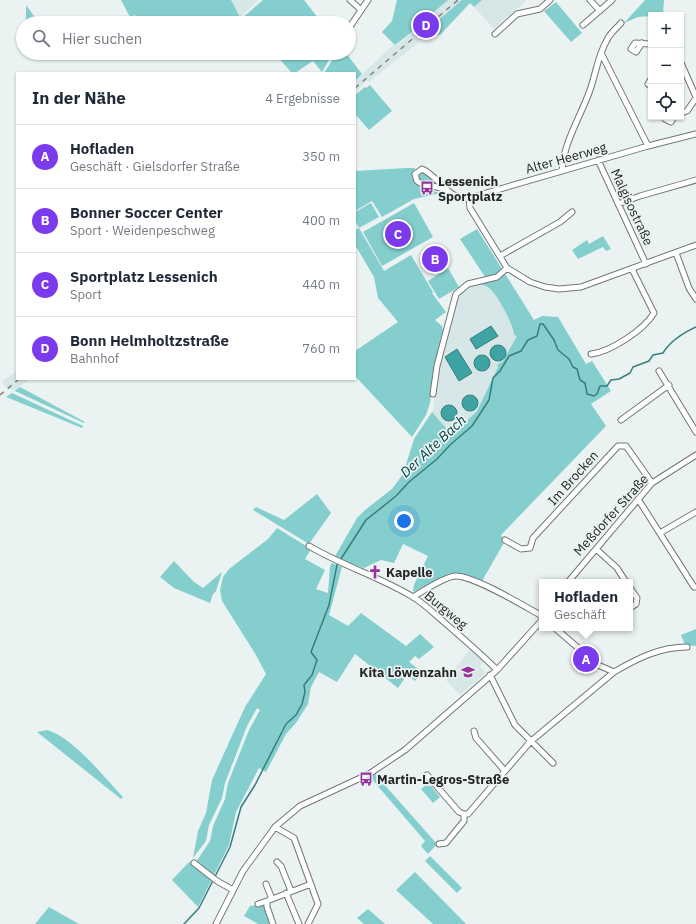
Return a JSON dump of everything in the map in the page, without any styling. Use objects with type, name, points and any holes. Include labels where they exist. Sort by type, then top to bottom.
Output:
[{"type":"street","points":[[350,0],[360,9]]},
{"type":"street","points":[[356,16],[368,0]]},
{"type":"street","points":[[495,34],[503,31],[517,14],[540,9],[550,0]]},
{"type":"street","points":[[590,0],[600,11]]},
{"type":"street","points":[[583,25],[612,0]]},
{"type":"street","points":[[562,171],[562,161],[567,145],[590,91],[607,38],[621,24]]},
{"type":"street","points":[[642,43],[648,44]]},
{"type":"street","points":[[602,53],[648,146]]},
{"type":"street","points":[[684,72],[696,97],[687,112],[684,112]]},
{"type":"street","name":"Alter Heerweg","points":[[469,198],[598,160],[696,134]]},
{"type":"street","name":"Malgisostraße","points":[[598,160],[646,264]]},
{"type":"street","points":[[445,189],[420,183],[417,181],[415,174],[422,169],[429,172],[445,189],[456,197],[469,198],[470,208],[507,268],[530,282],[559,289],[581,287],[696,245]]},
{"type":"street","points":[[618,204],[696,180]]},
{"type":"street","points":[[500,256],[560,222],[572,212]]},
{"type":"street","points":[[676,252],[689,288],[696,299]]},
{"type":"street","points":[[433,394],[437,366],[456,294],[468,284],[497,276],[507,268]]},
{"type":"street","points":[[591,354],[601,353],[622,341],[649,321],[654,313],[632,269]]},
{"type":"street","points":[[659,371],[669,385],[696,432]]},
{"type":"street","points":[[621,420],[669,385]]},
{"type":"street","name":"Im Brocken","points":[[505,540],[521,549],[530,548],[533,538],[618,446],[626,446],[652,483]]},
{"type":"street","name":"Meßdorfer Straße","points":[[570,579],[652,483],[696,455]]},
{"type":"street","points":[[638,500],[696,588]]},
{"type":"street","points":[[660,533],[696,512]]},
{"type":"street","name":"Burgweg","points":[[309,546],[334,560],[363,571],[375,579],[413,596],[479,652],[497,670]]},
{"type":"street","points":[[596,548],[617,568],[624,579]]},
{"type":"street","points":[[413,596],[447,578],[458,576],[484,585],[539,614]]},
{"type":"street","points":[[633,592],[637,598],[636,604],[633,606]]},
{"type":"street","points":[[216,924],[243,871],[275,827],[300,806],[369,774],[393,760],[497,670],[539,623]]},
{"type":"street","points":[[558,631],[598,665],[614,672]]},
{"type":"street","points":[[464,814],[472,810],[530,742],[614,672],[636,659],[665,648],[688,647]]},
{"type":"street","points":[[490,675],[508,714],[515,725],[530,742],[553,763]]},
{"type":"street","points":[[474,731],[476,738],[505,771]]},
{"type":"street","points":[[426,775],[459,812],[464,814]]},
{"type":"street","points":[[439,844],[446,843],[464,821],[464,814]]},
{"type":"street","points":[[275,827],[294,838],[318,904],[308,924]]},
{"type":"street","points":[[277,862],[281,866],[298,924]]},
{"type":"street","points":[[194,863],[217,881],[233,890]]},
{"type":"street","points":[[266,884],[269,900],[267,907],[273,924]]},
{"type":"street","points":[[258,904],[311,884]]},
{"type":"shaded area","points":[[121,0],[231,0],[239,16],[135,15],[129,16]]},
{"type":"shaded area","points":[[231,0],[259,0],[241,16],[239,16]]},
{"type":"shaded area","points":[[263,0],[304,0],[317,16],[244,16]]},
{"type":"shaded area","points":[[397,0],[448,0],[428,17],[426,15],[413,29],[414,30],[395,45],[382,32],[392,21]]},
{"type":"shaded area","points":[[448,0],[464,0],[435,24],[436,26],[429,34],[369,82],[367,81],[356,92],[356,80],[393,45],[397,45],[414,30],[413,29],[427,15],[429,16]]},
{"type":"shaded area","points":[[462,0],[482,0],[474,7],[470,3],[440,35],[429,34],[436,26],[434,24]]},
{"type":"shaded area","points":[[482,0],[526,1],[494,29],[474,7]]},
{"type":"shaded area","points":[[645,0],[664,0],[663,12],[648,12],[648,16],[638,17],[624,23]]},
{"type":"shaded area","points":[[556,2],[582,33],[571,42],[544,11]]},
{"type":"shaded area","points":[[26,5],[34,16],[26,16]]},
{"type":"shaded area","points":[[280,60],[329,60],[322,72],[313,61],[296,72],[291,72]]},
{"type":"shaded area","points":[[332,60],[351,60],[362,74],[356,80],[356,72],[325,72]]},
{"type":"shaded area","points":[[370,85],[392,111],[369,130],[356,115],[356,94],[365,87],[366,88]]},
{"type":"shaded area","points":[[415,168],[412,177],[420,188],[441,193],[414,199],[382,217],[372,201],[356,210],[356,171]]},
{"type":"shaded area","points":[[422,172],[425,172],[438,184],[420,180],[418,176]]},
{"type":"shaded area","points":[[371,203],[379,217],[359,228],[356,222],[356,211]]},
{"type":"shaded area","points":[[414,203],[433,237],[382,266],[363,232]]},
{"type":"shaded area","points":[[359,228],[384,271],[411,255],[433,292],[432,293],[446,312],[435,320],[442,326],[443,330],[435,367],[430,403],[426,415],[412,437],[356,377],[356,350],[398,322],[378,298],[374,277],[356,247],[356,230]]},
{"type":"shaded area","points":[[477,229],[534,320],[542,316],[558,317],[586,364],[592,361],[611,391],[591,404],[606,426],[501,535],[505,541],[482,581],[450,573],[413,592],[414,585],[428,556],[403,544],[394,563],[381,560],[364,568],[334,558],[357,518],[392,489],[403,474],[414,439],[432,412],[452,435],[477,411],[498,367],[497,365],[503,361],[517,336],[514,335],[508,317],[496,296],[488,287],[480,284],[485,277],[460,239]]},
{"type":"shaded area","points":[[603,236],[611,249],[606,251],[603,247],[578,259],[572,250],[587,240],[589,244]]},
{"type":"shaded area","points":[[448,268],[459,287],[439,299],[428,281]]},
{"type":"shaded area","points":[[480,284],[490,288],[502,305],[517,336],[498,367],[477,411],[452,435],[432,412],[434,408],[435,384],[438,383],[436,378],[456,301],[460,294],[468,287]]},
{"type":"shaded area","points":[[491,326],[498,336],[476,349],[470,339]]},
{"type":"shaded area","points":[[498,345],[504,347],[506,353],[504,359],[498,361],[492,359],[490,353],[492,347]]},
{"type":"shaded area","points":[[457,349],[472,373],[459,381],[445,357]]},
{"type":"shaded area","points":[[482,355],[488,357],[490,363],[488,369],[482,371],[476,369],[474,363],[476,357]]},
{"type":"shaded area","points":[[16,371],[16,380],[28,380],[15,391],[4,386],[3,381]]},
{"type":"shaded area","points":[[20,387],[85,422],[84,423],[15,391]]},
{"type":"shaded area","points":[[12,393],[83,426],[82,428],[6,397]]},
{"type":"shaded area","points":[[470,395],[476,397],[478,403],[476,409],[470,411],[464,409],[462,403],[464,397]]},
{"type":"shaded area","points":[[446,405],[452,405],[457,410],[455,419],[452,421],[446,421],[441,416],[441,410]]},
{"type":"shaded area","points":[[317,494],[331,513],[309,544],[253,510],[256,507],[284,520]]},
{"type":"shaded area","points":[[277,528],[311,549],[305,559],[325,570],[316,589],[328,593],[330,566],[332,563],[342,567],[329,615],[348,626],[361,613],[406,646],[420,634],[434,647],[419,659],[415,656],[409,662],[422,672],[415,681],[407,675],[398,688],[355,654],[337,682],[319,672],[311,687],[308,704],[296,723],[286,734],[266,772],[259,768],[236,812],[229,845],[198,907],[172,880],[189,862],[194,865],[210,841],[213,826],[225,799],[228,783],[249,730],[260,710],[257,708],[247,726],[225,783],[222,798],[209,825],[206,841],[193,858],[198,831],[206,813],[212,780],[245,707],[266,674],[256,655],[222,601],[220,590],[223,577],[229,569],[268,539]]},
{"type":"shaded area","points":[[174,561],[194,582],[203,588],[222,572],[216,591],[213,594],[210,603],[174,588],[160,577]]},
{"type":"shaded area","points":[[696,629],[696,646],[685,645],[681,635]]},
{"type":"shaded area","name":"Kita Löwenzahn","points":[[471,648],[485,660],[480,666],[486,673],[460,695],[446,680]]},
{"type":"shaded area","points":[[47,730],[57,734],[77,749],[123,797],[121,799],[37,732]]},
{"type":"shaded area","points":[[375,774],[437,844],[428,854],[421,846],[425,841],[370,777]]},
{"type":"shaded area","points":[[426,785],[431,786],[440,797],[433,803],[421,789]]},
{"type":"shaded area","points":[[430,856],[462,888],[457,893],[425,861]]},
{"type":"shaded area","points":[[415,872],[466,924],[433,924],[396,890]]},
{"type":"shaded area","points":[[257,905],[259,907],[263,905],[271,924],[258,924],[244,916],[250,906]]},
{"type":"shaded area","points":[[49,907],[79,924],[35,924]]},
{"type":"shaded area","points":[[368,909],[385,924],[364,924],[357,918]]},
{"type":"waterway","name":"Der Alte Bach","points":[[184,924],[199,908],[230,847],[241,807],[255,785],[286,724],[296,715],[302,704],[305,692],[304,685],[312,675],[317,660],[311,652],[329,605],[337,565],[366,520],[396,496],[409,482],[437,459],[450,445],[472,426],[489,400],[493,378],[500,371],[509,356],[521,351],[528,340],[537,336],[540,324],[543,324],[554,340],[558,350],[569,359],[573,367],[577,369],[580,380],[585,383],[587,394],[594,396],[597,394],[600,386],[607,386],[611,380],[619,379],[630,373],[633,367],[649,361],[653,355],[663,353],[678,337],[696,327]]},
{"type":"railway","points":[[356,87],[458,0]]},
{"type":"railway","points":[[0,395],[18,380]]},
{"type":"place","name":"Bonn Helmholtzstraße","points":[[426,25]]},
{"type":"place","name":"Lessenich Sportplatz","points":[[427,188]]},
{"type":"place","name":"Sportplatz Lessenich","points":[[398,234]]},
{"type":"place","name":"Bonner Soccer Center","points":[[435,259]]},
{"type":"place","name":"Kapelle","points":[[375,572]]},
{"type":"place","name":"Hofladen","points":[[586,659]]},
{"type":"place","name":"Kita Löwenzahn","points":[[468,672]]},
{"type":"place","name":"Martin-Legros-Straße","points":[[366,779]]}]
